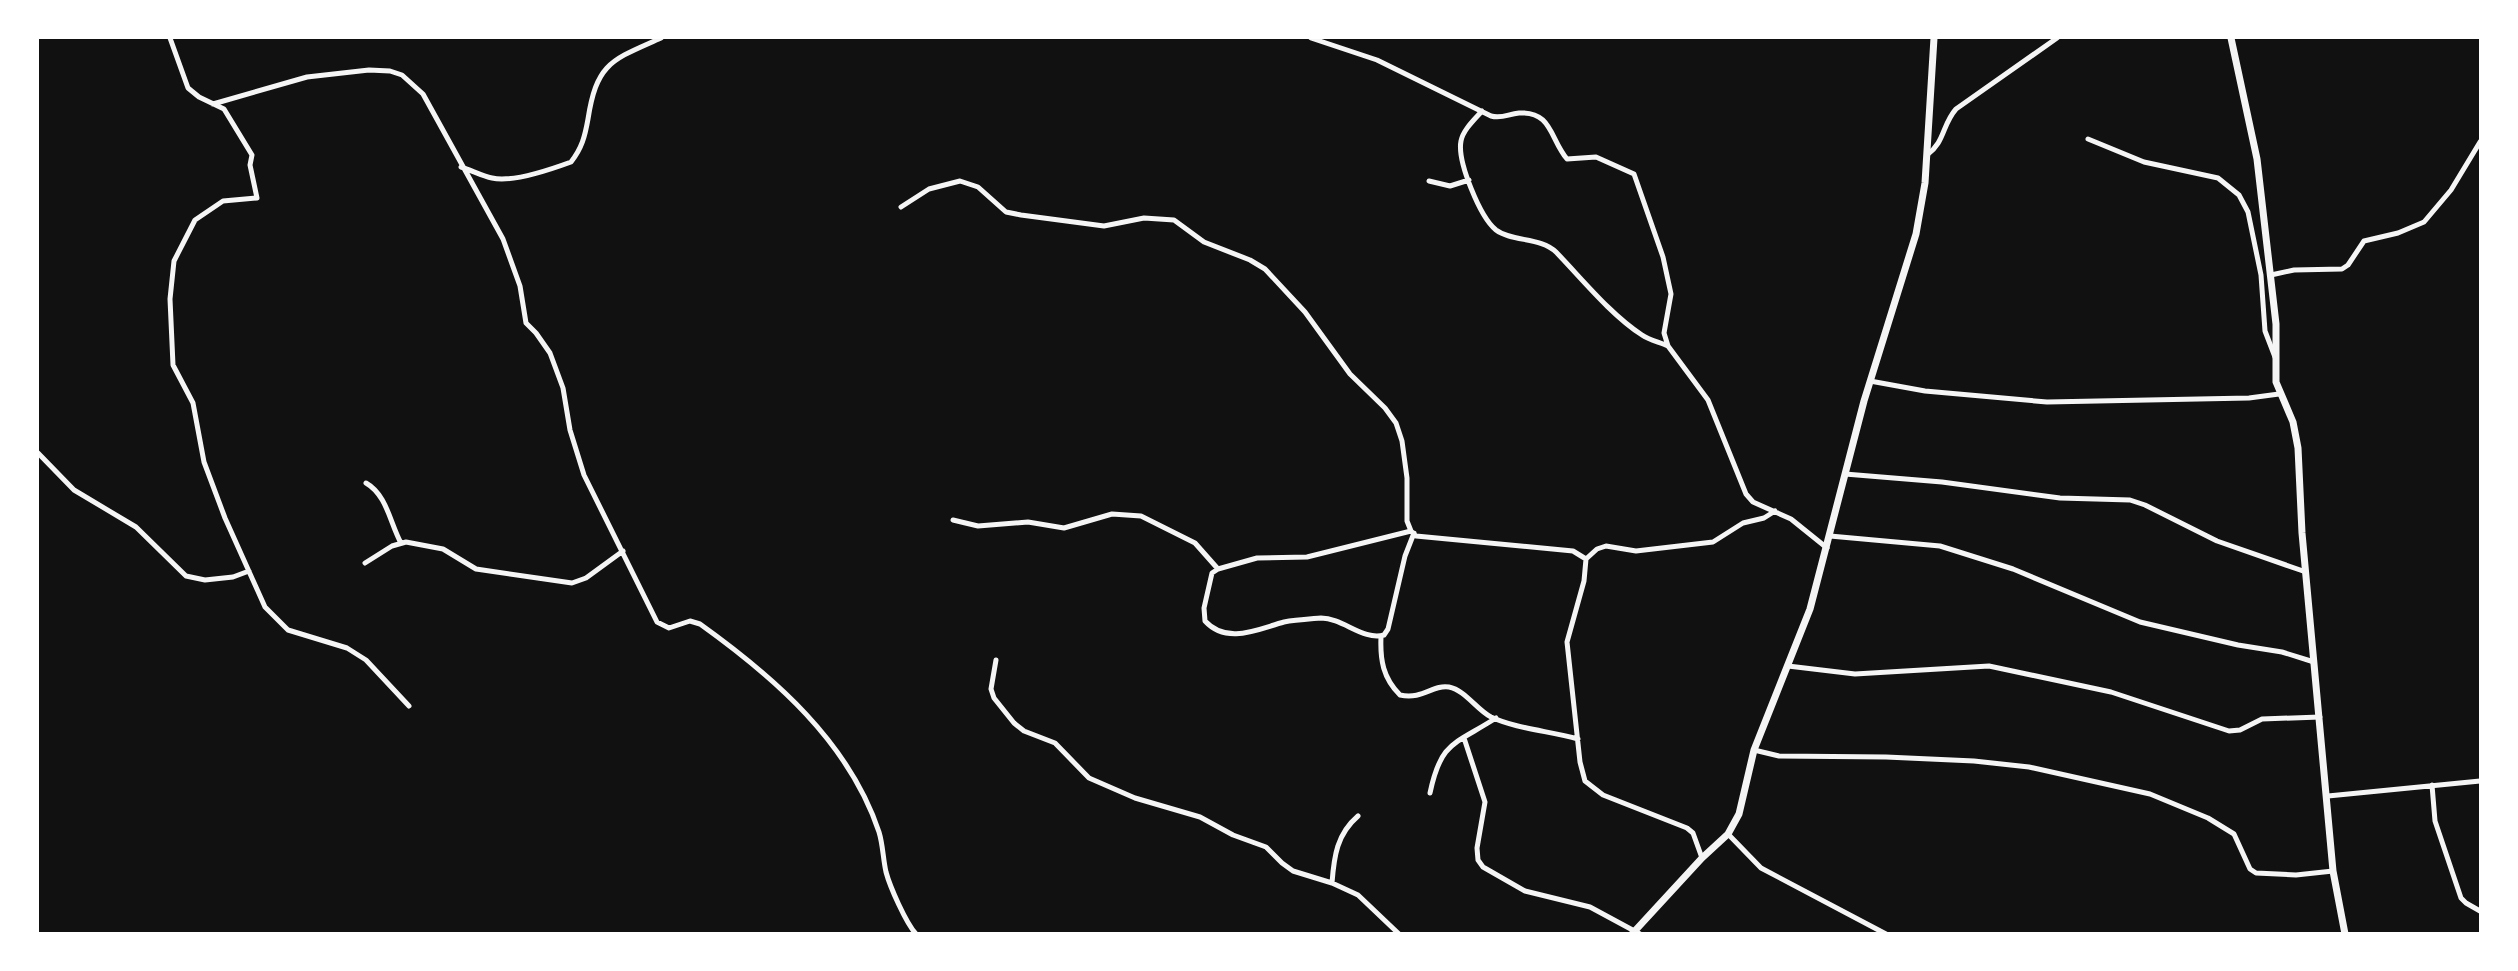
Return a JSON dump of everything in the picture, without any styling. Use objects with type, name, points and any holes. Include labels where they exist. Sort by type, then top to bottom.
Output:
[{"type":"street","points":[[170,38],[188,88],[224,109],[252,155],[250,165],[257,198],[223,201],[195,220],[174,261],[170,299],[173,365],[193,403],[204,462],[225,519],[265,607],[288,630],[347,648],[366,660],[409,706]]},
{"type":"street","points":[[461,166],[492,178],[503,178],[571,162],[583,142],[593,87],[599,76],[633,48],[661,38]]},
{"type":"street","points":[[1311,38],[1377,60],[1496,118],[1521,113],[1539,117],[1550,125],[1567,159],[1596,157],[1634,174],[1665,267],[1671,294],[1664,333],[1668,346],[1708,400],[1746,494],[1753,502],[1791,519],[1827,548]]},
{"type":"street","points":[[1464,738],[1485,802],[1477,848],[1478,860],[1483,867],[1525,891],[1590,907],[1636,933],[1702,858],[1728,834],[1740,814],[1754,750],[1809,609],[1870,381],[1916,234],[1927,155],[1934,38]]},
{"type":"street","points":[[1927,155],[1938,147],[1949,117],[1956,109],[2057,38]]},
{"type":"street","points":[[2231,38],[2257,159],[2276,324],[2275,357],[2279,394],[2293,422],[2298,448],[2306,572],[2333,871],[2345,933]]},
{"type":"street","points":[[213,104],[325,73],[390,70],[402,75],[423,94],[503,239],[520,286],[526,324],[536,333],[550,353],[563,388],[570,430],[584,475],[657,622],[669,628],[690,621],[700,624],[779,685],[820,730],[858,786],[879,832],[887,876],[907,923],[916,933]]},
{"type":"street","points":[[1482,111],[1469,125],[1461,141],[1462,159],[1478,204],[1496,230],[1554,250],[1578,278],[1636,330],[1668,346]]},
{"type":"street","points":[[2088,139],[2144,162],[2206,174],[2227,183],[2239,195],[2248,212],[2260,275],[2265,331],[2275,357]]},
{"type":"street","points":[[2271,275],[2294,270],[2342,269],[2348,265],[2364,241],[2398,233],[2424,222],[2451,190],[2481,142]]},
{"type":"street","points":[[1429,181],[1450,186],[1469,180]]},
{"type":"street","points":[[901,207],[929,189],[960,181],[978,187],[1006,212],[1021,215],[1104,225],[1144,218],[1174,220],[1204,242],[1250,260],[1265,269],[1305,312],[1350,374],[1385,408],[1396,423],[1405,458],[1408,491],[1407,521],[1416,536],[1573,550],[1586,559]]},
{"type":"street","points":[[1870,381],[1925,391],[2047,402],[2249,398],[2279,394]]},
{"type":"street","points":[[38,453],[74,490],[136,528],[186,576],[206,580],[233,577],[249,571]]},
{"type":"street","points":[[1845,474],[1942,482],[2034,496],[2130,500],[2145,505],[2217,541],[2306,572]]},
{"type":"street","points":[[366,483],[377,489],[383,499],[401,543]]},
{"type":"street","points":[[1702,858],[1693,833],[1687,828],[1603,795],[1585,781],[1567,642],[1584,581],[1586,559],[1597,549],[1606,546],[1636,551],[1713,542],[1743,524],[1764,519],[1775,511]]},
{"type":"street","points":[[953,520],[978,526],[1028,522],[1064,528],[1112,514],[1141,516],[1195,543],[1218,569]]},
{"type":"street","points":[[1381,637],[1329,619],[1287,621],[1260,631],[1231,634],[1217,631],[1203,617],[1208,584],[1212,573],[1218,569],[1257,558],[1307,557],[1412,532]]},
{"type":"street","points":[[1412,532],[1388,629],[1381,637],[1380,655],[1383,670],[1400,694],[1412,697],[1442,687],[1451,687],[1496,718],[1578,739]]},
{"type":"street","points":[[1830,536],[1940,546],[2013,569],[2140,622],[2238,645],[2282,652],[2314,662]]},
{"type":"street","points":[[365,562],[401,543],[428,544],[443,549],[482,571],[572,583],[586,578],[623,550]]},
{"type":"street","points":[[996,660],[991,688],[994,698],[1014,723],[1024,731],[1055,743],[1089,778],[1135,798],[1200,817],[1233,835],[1266,846],[1293,871],[1332,883],[1358,895],[1399,933]]},
{"type":"street","points":[[1788,666],[1855,674],[1989,666],[2111,692],[2229,731],[2240,730],[2262,719],[2320,717]]},
{"type":"street","points":[[1430,793],[1436,765],[1443,753],[1496,718]]},
{"type":"street","points":[[1754,750],[1779,756],[1886,757],[1974,761],[2029,767],[2150,794],[2199,813],[2234,834],[2250,869],[2256,873],[2296,875],[2333,871]]},
{"type":"street","points":[[2328,796],[2481,781]]},
{"type":"street","points":[[2432,785],[2435,821],[2461,898],[2481,911]]},
{"type":"street","points":[[1332,883],[1338,842],[1346,827],[1358,816]]},
{"type":"street","points":[[1728,834],[1761,868],[1886,933]]}]
